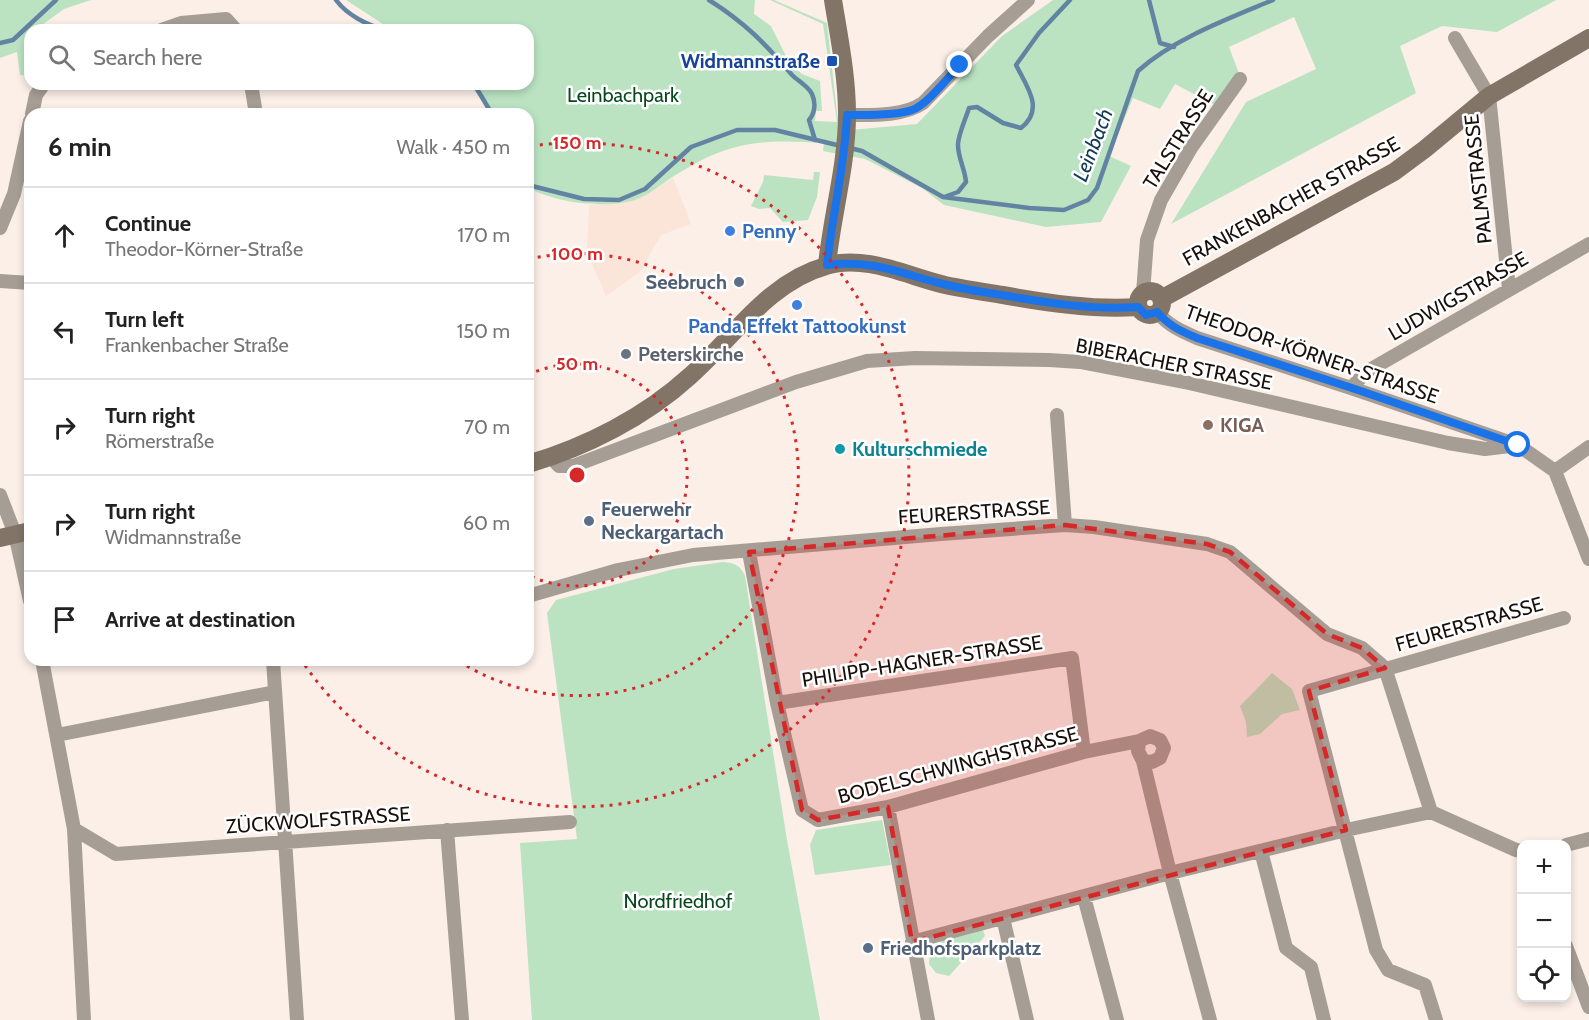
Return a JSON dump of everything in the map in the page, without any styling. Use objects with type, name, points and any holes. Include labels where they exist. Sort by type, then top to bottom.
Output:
[{"type":"main road","points":[[827,265],[847,115],[833,0]]},
{"type":"main road","name":"FRANKENBACHER STRASSE","points":[[1159,306],[1394,172],[1490,96],[1589,38]]},
{"type":"main road","points":[[534,462],[551,457],[622,424],[653,404],[690,377],[757,309],[789,282],[827,265],[859,263],[879,266],[945,285],[1071,306],[1110,309],[1141,300],[1150,291],[1157,294],[1159,306]]},
{"type":"street","points":[[847,115],[912,110],[923,103],[988,36],[1028,0]]},
{"type":"street","points":[[178,24],[226,19],[231,24]]},
{"type":"street","name":"PALMSTRASSE","points":[[1455,38],[1490,96],[1509,289]]},
{"type":"street","name":"TALSTRASSE","points":[[1141,300],[1147,240],[1161,200],[1191,148],[1240,79]]},
{"type":"street","points":[[33,108],[40,90]]},
{"type":"street","points":[[252,90],[255,108]]},
{"type":"street","points":[[0,228],[14,194],[24,149]]},
{"type":"street","name":"LUDWIGSTRASSE","points":[[1352,388],[1366,372],[1589,244]]},
{"type":"street","points":[[0,281],[24,283]]},
{"type":"street","name":"THEODOR-KÖRNER-STRASSE","points":[[1159,306],[1165,322],[1175,329],[1518,445],[1555,471]]},
{"type":"street","name":"BIBERACHER STRASSE","points":[[551,457],[559,466],[573,466],[796,382],[867,362],[915,358],[1080,362],[1190,383],[1448,443],[1485,449],[1518,445]]},
{"type":"street","points":[[1057,415],[1065,525]]},
{"type":"street","points":[[1587,450],[1555,471],[1589,560]]},
{"type":"street","points":[[0,495],[15,534],[24,574]]},
{"type":"street","name":"FEURERSTRASSE","points":[[534,594],[618,570],[693,555],[1065,525],[1094,527],[1217,546],[1230,552],[1327,634],[1362,648],[1385,668],[1431,812]]},
{"type":"street","name":"BODELSCHWINGHSTRASSE","points":[[749,552],[777,703],[802,810],[818,820],[888,807],[1084,752],[1139,741],[1145,736],[1156,737],[1164,748],[1160,758],[1143,761]]},
{"type":"street","name":"FEURERSTRASSE","points":[[1385,668],[1564,618]]},
{"type":"street","name":"PHILIPP-HAGNER-STRASSE","points":[[777,703],[1072,658],[1084,752]]},
{"type":"street","points":[[43,666],[75,829],[84,1020]]},
{"type":"street","points":[[273,666],[283,841],[297,1020]]},
{"type":"street","points":[[1385,668],[1309,691],[1376,950],[1388,970],[1425,985],[1436,1020]]},
{"type":"street","points":[[57,735],[275,692]]},
{"type":"street","points":[[1139,741],[1138,751],[1143,761],[1170,873],[1210,1020]]},
{"type":"street","points":[[888,807],[928,1020]]},
{"type":"street","points":[[912,942],[1170,873],[1346,830],[1431,812],[1517,850]]},
{"type":"street","name":"ZÜCKWOLFSTRASSE","points":[[75,829],[116,854],[570,822]]},
{"type":"street","points":[[447,830],[462,1020]]},
{"type":"street","points":[[1571,843],[1589,839]]},
{"type":"street","points":[[1261,851],[1286,948],[1311,968],[1324,1020]]},
{"type":"street","points":[[1084,897],[1117,1020]]},
{"type":"street","points":[[1003,918],[1027,1020]]},
{"type":"street","points":[[1567,948],[1589,1007]]},
{"type":"highlighted area","points":[[1065,525],[1207,544],[1230,552],[1327,634],[1362,648],[1385,668],[1309,691],[1346,830],[912,942],[888,807],[818,820],[802,810],[749,552]]},
{"type":"shaded area","points":[[673,177],[691,224],[661,235],[640,272],[606,296],[587,252],[589,205],[635,200]]},
{"type":"green space","points":[[0,0],[91,0],[64,9],[43,24],[24,24],[24,75],[20,75],[17,52],[0,58]]},
{"type":"green space","name":"Leinbachpark","points":[[346,0],[755,0],[754,14],[771,26],[788,60],[802,74],[820,81],[822,111],[816,111],[815,121],[837,122],[823,24],[770,0],[774,0],[827,23],[839,131],[917,124],[1002,36],[1053,0],[1556,0],[1497,32],[1442,26],[1400,46],[1416,93],[1171,224],[1246,102],[1316,69],[1294,17],[1229,47],[1240,76],[1215,105],[1175,84],[1160,109],[1133,98],[1109,156],[1131,166],[1101,222],[1046,227],[944,205],[922,188],[865,159],[823,151],[824,143],[773,142],[735,147],[704,159],[646,195],[623,203],[580,203],[551,197],[534,190],[534,108],[491,108],[474,90],[534,90],[534,24],[383,24]]},
{"type":"green space","points":[[814,172],[820,172],[817,197],[808,220],[783,222],[770,208],[759,209],[751,206],[764,175],[813,180]]},
{"type":"green space","name":"Nordfriedhof","points":[[723,562],[737,565],[745,576],[787,840],[820,1020],[532,1020],[520,843],[577,839],[547,613],[556,600],[674,569]]},
{"type":"green space","points":[[1272,673],[1292,689],[1300,710],[1282,714],[1260,734],[1247,737],[1246,722],[1240,706]]},
{"type":"green space","points":[[882,820],[891,865],[815,875],[810,845],[816,830]]},
{"type":"green space","points":[[983,930],[985,936],[949,976],[936,973],[929,964],[931,955],[940,943],[956,936]]},
{"type":"waterway","name":"Leinbach","points":[[30,24],[56,0]]},
{"type":"waterway","name":"Leinbach","points":[[336,0],[358,19],[369,24]]},
{"type":"waterway","points":[[709,0],[754,34],[810,91],[814,108],[809,120],[815,140]]},
{"type":"waterway","name":"Leinbach","points":[[944,197],[958,192],[966,182],[958,141],[969,108],[977,107],[1003,123],[1021,128],[1028,121],[1032,113],[1032,98],[1016,65],[1039,33],[1070,0]]},
{"type":"waterway","name":"Leinbach","points":[[1149,0],[1160,43],[1174,47]]},
{"type":"waterway","name":"Leinbach","points":[[850,148],[862,151],[943,197],[1064,210],[1088,200],[1097,188],[1138,71],[1185,39],[1273,0]]},
{"type":"waterway","name":"Leinbach","points":[[0,43],[13,40],[24,30]]},
{"type":"waterway","name":"Leinbach","points":[[478,90],[488,108]]},
{"type":"waterway","name":"Leinbach","points":[[534,186],[584,199],[619,200],[645,189],[691,147],[737,130],[775,130],[841,146]]},
{"type":"place","name":"Widmannstraße","points":[[832,61]]},
{"type":"place","name":"Penny","points":[[730,231]]},
{"type":"place","name":"Seebruch","points":[[739,282]]},
{"type":"place","name":"Panda Effekt Tattookunst","points":[[797,305]]},
{"type":"place","name":"Peterskirche","points":[[626,354]]},
{"type":"place","name":"KIGA","points":[[1208,425]]},
{"type":"place","name":"Kulturschmiede","points":[[840,449]]},
{"type":"place","name":"Feuerwehr Neckargartach","points":[[589,521]]},
{"type":"place","name":"Friedhofsparkplatz","points":[[868,948]]},
{"type":"route","points":[[960,65],[923,103],[912,110],[847,115],[827,265],[859,263],[879,266],[945,285],[1071,306],[1110,309],[1138,307],[1146,315],[1157,312],[1175,329],[1197,338],[1518,445]]}]
